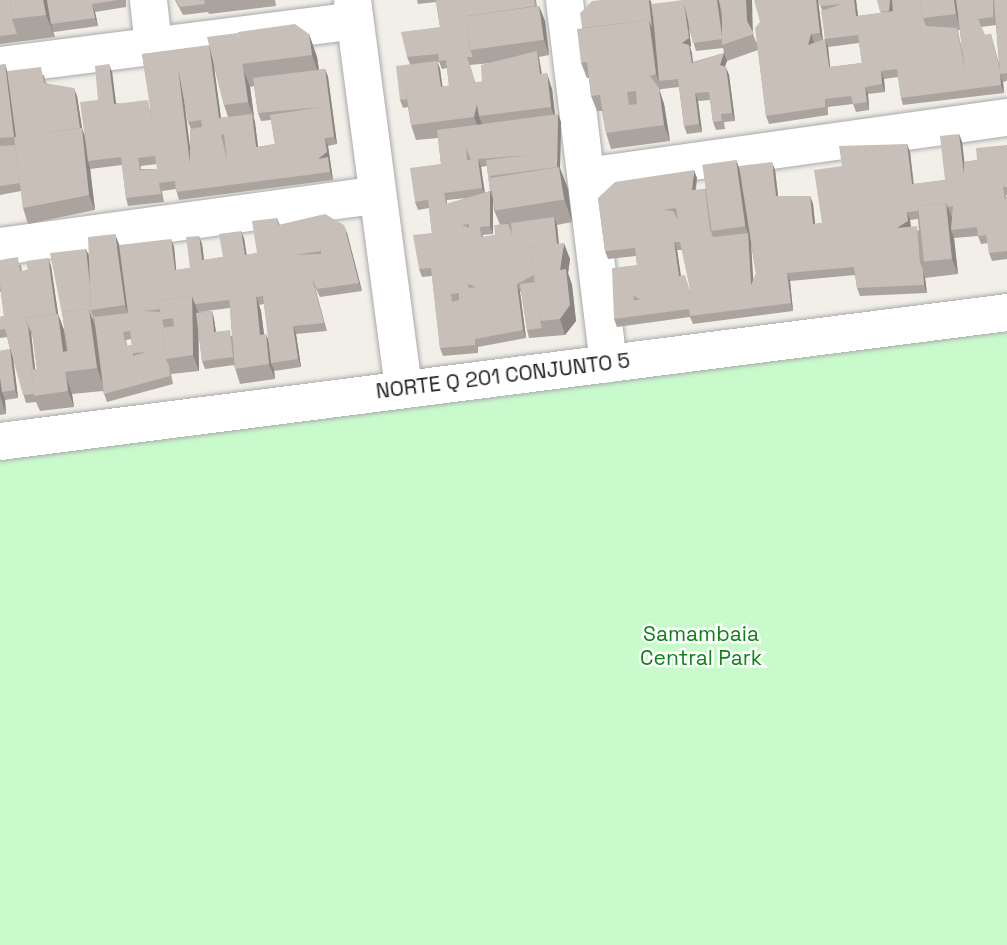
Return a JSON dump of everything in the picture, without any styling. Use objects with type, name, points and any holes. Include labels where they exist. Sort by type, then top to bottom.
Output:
[{"type":"street","points":[[148,0],[153,46]]},
{"type":"street","points":[[564,0],[608,363]]},
{"type":"street","points":[[0,65],[153,46],[353,10],[374,195],[403,388]]},
{"type":"street","points":[[586,176],[1007,117]]},
{"type":"street","points":[[0,246],[374,195]]},
{"type":"street","name":"NORTE Q 201 CONJUNTO 5","points":[[0,440],[1007,312]]},
{"type":"green space","name":"Samambaia Central Park","points":[[1007,305],[1007,945],[0,945],[0,433]]},
{"type":"building","points":[[0,0],[10,0],[17,34],[0,36]]},
{"type":"building","points":[[10,0],[43,0],[46,15],[12,19]]},
{"type":"building","points":[[47,0],[118,0],[92,4],[95,18],[51,24]]},
{"type":"building","points":[[176,0],[204,0],[205,4],[180,7]]},
{"type":"building","points":[[436,0],[534,0],[535,6],[466,16],[473,57],[467,57],[475,82],[449,86],[446,60],[439,61],[438,54],[407,57],[401,32],[440,27]]},
{"type":"building","points":[[649,0],[652,28],[649,20],[582,28],[580,13],[592,1]]},
{"type":"building","points":[[717,0],[722,39],[693,43],[684,3],[689,38],[682,43],[689,45],[692,63],[724,53],[720,65],[726,67],[732,113],[721,114],[722,121],[713,122],[709,92],[695,93],[699,124],[684,126],[678,79],[659,81],[652,4]]},
{"type":"building","points":[[719,0],[746,0],[747,21],[754,34],[722,45],[722,13]]},
{"type":"building","points":[[754,0],[816,0],[820,33],[811,34],[808,45],[825,39],[821,11],[842,4],[821,6],[818,0],[854,0],[856,16],[893,11],[892,0],[920,0],[926,26],[957,28],[965,71],[956,0],[993,0],[993,17],[978,19],[985,35],[991,34],[1000,71],[994,0],[1007,0],[1007,73],[1000,74],[1001,85],[901,98],[897,69],[881,71],[882,84],[865,87],[867,102],[853,104],[851,96],[825,99],[825,107],[766,116],[755,28],[760,22]],"holes":[[[858,35],[862,63],[829,67],[825,39]]]},
{"type":"building","points":[[877,0],[890,0],[889,11],[880,12]]},
{"type":"building","points":[[920,0],[954,0],[956,14],[923,18]]},
{"type":"building","points":[[539,6],[544,40],[470,50],[466,16]]},
{"type":"building","points":[[649,20],[656,74],[650,76],[659,88],[664,125],[606,133],[600,95],[591,96],[587,62],[581,63],[577,29]],"holes":[[[636,91],[637,104],[629,105],[627,92]]]},
{"type":"building","points":[[295,24],[309,34],[312,55],[242,64],[238,32]]},
{"type":"building","points":[[238,33],[248,102],[224,105],[207,37]]},
{"type":"building","points":[[209,45],[219,118],[252,114],[256,147],[275,144],[270,115],[321,107],[258,113],[253,78],[325,69],[334,137],[325,138],[327,152],[318,159],[328,157],[330,172],[176,192],[175,181],[159,183],[161,194],[126,198],[121,157],[88,161],[80,102],[98,100],[95,66],[109,64],[114,104],[148,100],[152,120],[142,54]],"holes":[[[178,68],[188,122],[201,120],[202,127],[190,129],[190,164]],[[224,134],[227,160],[221,135]],[[155,156],[157,169],[140,170],[138,158]]]},
{"type":"building","points":[[537,51],[540,74],[482,82],[481,65]]},
{"type":"building","points":[[437,61],[441,87],[406,91],[407,99],[400,100],[396,66]]},
{"type":"building","points":[[5,64],[14,137],[0,138],[0,65]]},
{"type":"building","points":[[41,67],[44,83],[74,88],[80,128],[16,137],[7,71]]},
{"type":"building","points":[[547,73],[551,107],[479,116],[477,104],[474,117],[411,125],[406,91]]},
{"type":"building","points":[[558,114],[557,167],[490,176],[492,191],[490,226],[480,227],[481,237],[495,235],[494,225],[508,224],[512,235],[511,223],[554,217],[557,244],[530,247],[534,275],[517,284],[523,330],[475,339],[475,345],[440,348],[431,268],[419,269],[413,235],[432,233],[428,200],[415,202],[410,168],[441,164],[437,130]],"holes":[[[529,155],[486,160],[490,191],[446,204],[444,193],[482,188],[478,159]],[[459,293],[459,300],[452,302],[451,294]]]},
{"type":"building","points":[[82,128],[89,195],[23,208],[14,137]]},
{"type":"building","points":[[959,134],[964,175],[964,162],[977,160],[976,148],[1007,145],[1007,187],[1003,187],[1007,199],[1007,251],[989,253],[986,235],[978,236],[977,227],[951,230],[953,206],[948,207],[946,203],[918,206],[918,211],[907,212],[908,221],[897,228],[917,226],[924,285],[857,288],[854,267],[787,273],[791,303],[690,316],[689,309],[614,319],[612,268],[637,265],[635,248],[605,251],[598,198],[615,182],[694,170],[692,190],[705,189],[713,237],[748,233],[751,285],[756,273],[739,166],[772,162],[776,196],[810,196],[813,224],[822,223],[814,170],[842,166],[839,146],[907,144],[912,184],[945,180],[940,136]],"holes":[[[676,208],[678,220],[673,211],[662,210]],[[674,242],[680,242],[691,294],[685,275],[679,276]]]},
{"type":"building","points":[[15,145],[20,183],[0,186],[0,146]]},
{"type":"building","points":[[736,160],[745,226],[712,231],[702,165]]},
{"type":"building","points":[[559,167],[564,200],[495,211],[490,178]]},
{"type":"building","points":[[946,203],[952,259],[924,262],[918,206]]},
{"type":"building","points":[[325,214],[344,225],[359,283],[317,289],[312,279],[324,323],[293,326],[298,359],[271,363],[263,296],[229,296],[229,300],[195,304],[192,296],[159,301],[160,309],[144,311],[160,312],[170,376],[104,394],[94,317],[128,313],[119,245],[171,239],[175,270],[190,268],[186,237],[199,236],[202,260],[223,257],[219,234],[241,231],[245,255],[257,253],[252,221],[277,218],[278,225]],"holes":[[[321,251],[321,254],[294,255]],[[130,331],[132,345],[126,346],[123,332]]]},
{"type":"building","points":[[115,234],[125,305],[91,310],[88,237]]},
{"type":"building","points":[[564,243],[560,270],[566,269],[570,305],[560,319],[540,321],[530,247]]},
{"type":"building","points":[[86,249],[94,318],[89,309],[62,314],[50,253]]},
{"type":"building","points":[[18,257],[20,271],[28,271],[26,261],[48,258],[56,314],[25,318],[34,394],[23,395],[5,329],[0,330],[0,317],[4,316],[0,260]]},
{"type":"building","points":[[535,282],[542,328],[527,330],[520,284]]},
{"type":"building","points":[[192,296],[193,355],[166,359],[162,328],[174,326],[173,318],[161,320],[159,301]]},
{"type":"building","points":[[229,296],[256,296],[260,335],[266,334],[269,364],[235,369]]},
{"type":"building","points":[[89,309],[97,368],[64,372],[62,352],[68,351],[62,312]]},
{"type":"building","points":[[212,311],[214,332],[230,330],[233,357],[202,361],[196,313]]},
{"type":"building","points":[[58,314],[68,391],[34,396],[31,370],[37,369],[32,333],[25,318]]},
{"type":"building","points":[[10,349],[15,390],[2,392],[0,351]]}]
